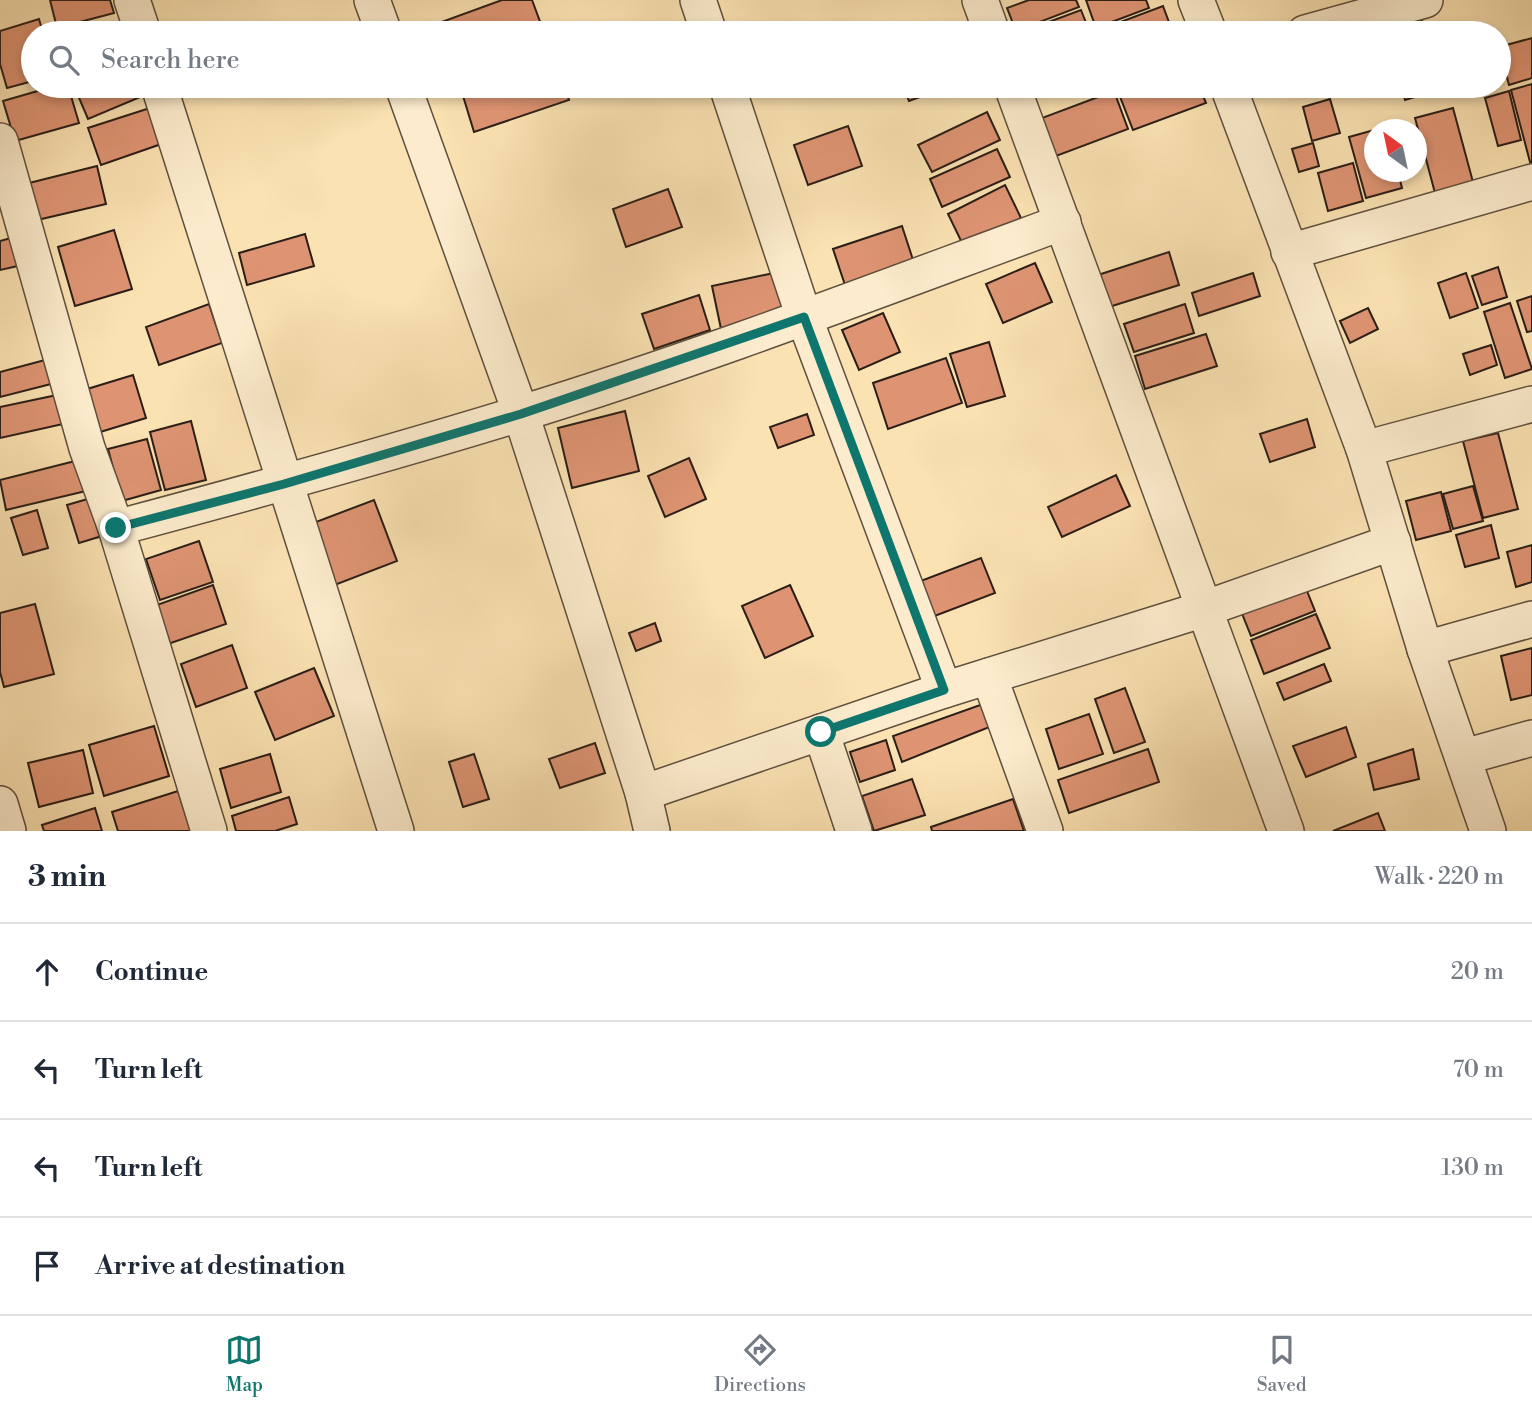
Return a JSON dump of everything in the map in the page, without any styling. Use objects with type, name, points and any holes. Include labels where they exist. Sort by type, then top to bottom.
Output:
[{"type":"street","points":[[132,0],[139,21]]},
{"type":"street","points":[[372,0],[380,21]]},
{"type":"street","points":[[698,0],[705,21]]},
{"type":"street","points":[[980,0],[988,21]]},
{"type":"street","points":[[1196,0],[1204,21]]},
{"type":"street","points":[[1349,21],[1425,0]]},
{"type":"street","points":[[163,98],[396,831]]},
{"type":"street","points":[[407,98],[521,414],[643,793],[652,831]]},
{"type":"street","points":[[731,98],[804,317],[944,690]]},
{"type":"street","points":[[1016,98],[1286,831]]},
{"type":"street","points":[[1232,98],[1364,449],[1424,649],[1488,831]]},
{"type":"street","points":[[0,141],[87,449],[116,528],[209,831]]},
{"type":"street","points":[[1289,252],[1532,182]]},
{"type":"street","points":[[116,528],[284,484],[521,414],[804,317],[1063,222]]},
{"type":"street","points":[[1364,449],[1532,404]]},
{"type":"street","points":[[643,793],[944,690],[1203,609],[1393,542]]},
{"type":"street","points":[[1424,649],[1532,619]]},
{"type":"street","points":[[989,676],[1045,831]]},
{"type":"street","points":[[821,732],[855,831]]},
{"type":"street","points":[[1464,757],[1532,738]]},
{"type":"street","points":[[0,804],[8,831]]},
{"type":"building","points":[[50,0],[110,0],[114,13],[84,21],[55,21]]},
{"type":"building","points":[[502,0],[532,0],[540,21],[444,21]]},
{"type":"building","points":[[1029,0],[1076,0],[1079,7],[1042,21],[1012,21],[1007,8]]},
{"type":"building","points":[[1086,0],[1146,0],[1149,8],[1115,21],[1094,21]]},
{"type":"building","points":[[1163,6],[1169,21],[1123,21]]},
{"type":"building","points":[[1081,10],[1085,21],[1051,21]]},
{"type":"building","points":[[21,25],[21,84],[7,88],[0,64],[0,31]]},
{"type":"building","points":[[1532,38],[1532,78],[1511,84],[1511,44]]},
{"type":"building","points":[[1532,84],[1532,162],[1530,162],[1511,90]]},
{"type":"building","points":[[21,96],[21,98],[72,98],[79,123],[15,141],[3,101]]},
{"type":"building","points":[[79,98],[138,98],[88,119]]},
{"type":"building","points":[[464,98],[569,100],[474,132]]},
{"type":"building","points":[[1095,98],[1117,98],[1128,129],[1056,156],[1042,118]]},
{"type":"building","points":[[1121,98],[1204,98],[1206,103],[1133,130]]},
{"type":"building","points":[[1485,98],[1511,98],[1521,140],[1498,146]]},
{"type":"building","points":[[1330,99],[1340,133],[1312,141],[1303,107]]},
{"type":"building","points":[[156,106],[167,142],[101,165],[88,128]]},
{"type":"building","points":[[1453,108],[1473,182],[1435,193],[1427,163],[1427,119],[1415,118]]},
{"type":"building","points":[[987,112],[1000,140],[932,172],[918,145]]},
{"type":"building","points":[[848,126],[862,166],[808,185],[794,145]]},
{"type":"building","points":[[1364,133],[1364,182],[1400,182],[1402,188],[1366,198],[1349,137]]},
{"type":"building","points":[[1313,143],[1319,166],[1299,172],[1292,149]]},
{"type":"building","points":[[997,149],[1010,177],[942,207],[930,179]]},
{"type":"building","points":[[1353,163],[1363,201],[1328,211],[1318,173]]},
{"type":"building","points":[[97,166],[106,204],[33,221],[25,184]]},
{"type":"building","points":[[1005,185],[1021,218],[964,247],[948,214]]},
{"type":"building","points":[[668,189],[682,227],[626,247],[613,209]]},
{"type":"building","points":[[902,226],[914,263],[845,285],[833,249]]},
{"type":"building","points":[[114,230],[132,289],[75,306],[58,247]]},
{"type":"building","points":[[305,234],[314,266],[247,285],[239,253]]},
{"type":"building","points":[[11,238],[18,266],[0,270],[0,241]]},
{"type":"building","points":[[1169,252],[1179,285],[1109,307],[1098,275]]},
{"type":"building","points":[[1035,263],[1052,302],[1003,323],[986,284]]},
{"type":"building","points":[[1498,267],[1507,297],[1482,305],[1472,276]]},
{"type":"building","points":[[774,273],[784,316],[721,329],[712,286]]},
{"type":"building","points":[[1253,273],[1260,296],[1199,316],[1192,293]]},
{"type":"building","points":[[1466,273],[1478,308],[1450,318],[1438,283]]},
{"type":"building","points":[[699,295],[710,330],[654,349],[642,314]]},
{"type":"building","points":[[1532,296],[1532,331],[1527,332],[1517,301]]},
{"type":"building","points":[[1510,303],[1532,369],[1505,378],[1484,312]]},
{"type":"building","points":[[209,304],[222,343],[159,365],[146,327]]},
{"type":"building","points":[[1185,304],[1194,333],[1134,352],[1124,324]]},
{"type":"building","points":[[1368,308],[1378,329],[1350,343],[1340,321]]},
{"type":"building","points":[[883,313],[900,352],[859,370],[842,330]]},
{"type":"building","points":[[1206,334],[1217,366],[1145,389],[1135,356]]},
{"type":"building","points":[[989,342],[1005,396],[967,407],[950,354]]},
{"type":"building","points":[[1491,345],[1497,365],[1470,375],[1463,354]]},
{"type":"building","points":[[946,358],[962,403],[888,429],[873,383]]},
{"type":"building","points":[[45,360],[51,384],[0,397],[0,372]]},
{"type":"building","points":[[133,375],[146,418],[97,433],[84,390]]},
{"type":"building","points":[[57,395],[63,424],[0,438],[0,407]]},
{"type":"building","points":[[625,411],[639,471],[572,488],[558,428]]},
{"type":"building","points":[[807,414],[814,435],[778,448],[770,427]]},
{"type":"building","points":[[1307,419],[1315,447],[1270,462],[1260,434]]},
{"type":"building","points":[[191,421],[206,480],[165,490],[150,432]]},
{"type":"building","points":[[1498,433],[1518,509],[1483,518],[1463,441]]},
{"type":"building","points":[[147,439],[161,490],[122,501],[108,449]]},
{"type":"building","points":[[689,458],[706,499],[665,517],[648,476]]},
{"type":"building","points":[[79,460],[86,491],[6,510],[0,480]]},
{"type":"building","points":[[1116,475],[1130,506],[1062,537],[1048,507]]},
{"type":"building","points":[[1473,486],[1483,521],[1453,529],[1443,494]]},
{"type":"building","points":[[1441,492],[1451,531],[1416,540],[1406,501]]},
{"type":"building","points":[[91,498],[102,536],[79,543],[67,505]]},
{"type":"building","points":[[374,500],[397,561],[332,586],[308,525]]},
{"type":"building","points":[[37,510],[48,548],[23,555],[11,518]]},
{"type":"building","points":[[1491,525],[1499,558],[1465,567],[1456,535]]},
{"type":"building","points":[[199,541],[213,582],[160,600],[146,559]]},
{"type":"building","points":[[1532,545],[1532,582],[1516,587],[1507,552]]},
{"type":"building","points":[[981,558],[995,593],[932,617],[918,582]]},
{"type":"building","points":[[213,585],[226,624],[168,644],[154,606]]},
{"type":"building","points":[[790,585],[813,636],[765,658],[742,606]]},
{"type":"building","points":[[1305,586],[1315,611],[1251,636],[1241,611]]},
{"type":"building","points":[[35,604],[54,674],[4,687],[0,672],[0,613]]},
{"type":"building","points":[[1316,614],[1330,648],[1264,674],[1251,640]]},
{"type":"building","points":[[655,623],[661,641],[636,651],[629,633]]},
{"type":"building","points":[[232,645],[247,688],[196,707],[181,664]]},
{"type":"building","points":[[1532,648],[1532,695],[1511,700],[1501,656]]},
{"type":"building","points":[[1324,664],[1331,681],[1284,700],[1277,683]]},
{"type":"building","points":[[314,668],[334,716],[275,740],[255,692]]},
{"type":"building","points":[[1125,688],[1145,742],[1114,753],[1095,699]]},
{"type":"building","points":[[983,704],[992,726],[902,762],[893,736]]},
{"type":"building","points":[[1089,714],[1103,754],[1059,769],[1046,729]]},
{"type":"building","points":[[154,726],[169,776],[104,796],[89,745]]},
{"type":"building","points":[[1346,727],[1356,757],[1306,777],[1293,746]]},
{"type":"building","points":[[886,740],[895,770],[860,782],[850,752]]},
{"type":"building","points":[[595,743],[605,773],[560,788],[549,759]]},
{"type":"building","points":[[1148,749],[1159,782],[1069,813],[1058,780]]},
{"type":"building","points":[[1413,749],[1419,779],[1374,790],[1368,764]]},
{"type":"building","points":[[83,750],[93,793],[39,807],[28,763]]},
{"type":"building","points":[[270,754],[281,792],[231,808],[220,769]]},
{"type":"building","points":[[474,754],[489,799],[463,807],[449,762]]},
{"type":"building","points":[[912,779],[925,815],[874,831],[862,796]]},
{"type":"building","points":[[178,791],[191,831],[118,831],[112,812]]},
{"type":"building","points":[[289,797],[297,824],[275,831],[236,831],[232,816]]},
{"type":"building","points":[[1013,799],[1024,831],[932,831],[931,827]]},
{"type":"building","points":[[95,808],[102,831],[44,831],[42,825]]},
{"type":"building","points":[[1378,813],[1385,831],[1333,831]]},
{"type":"route","points":[[116,528],[284,484],[521,414],[804,317],[944,690],[821,732]]}]
